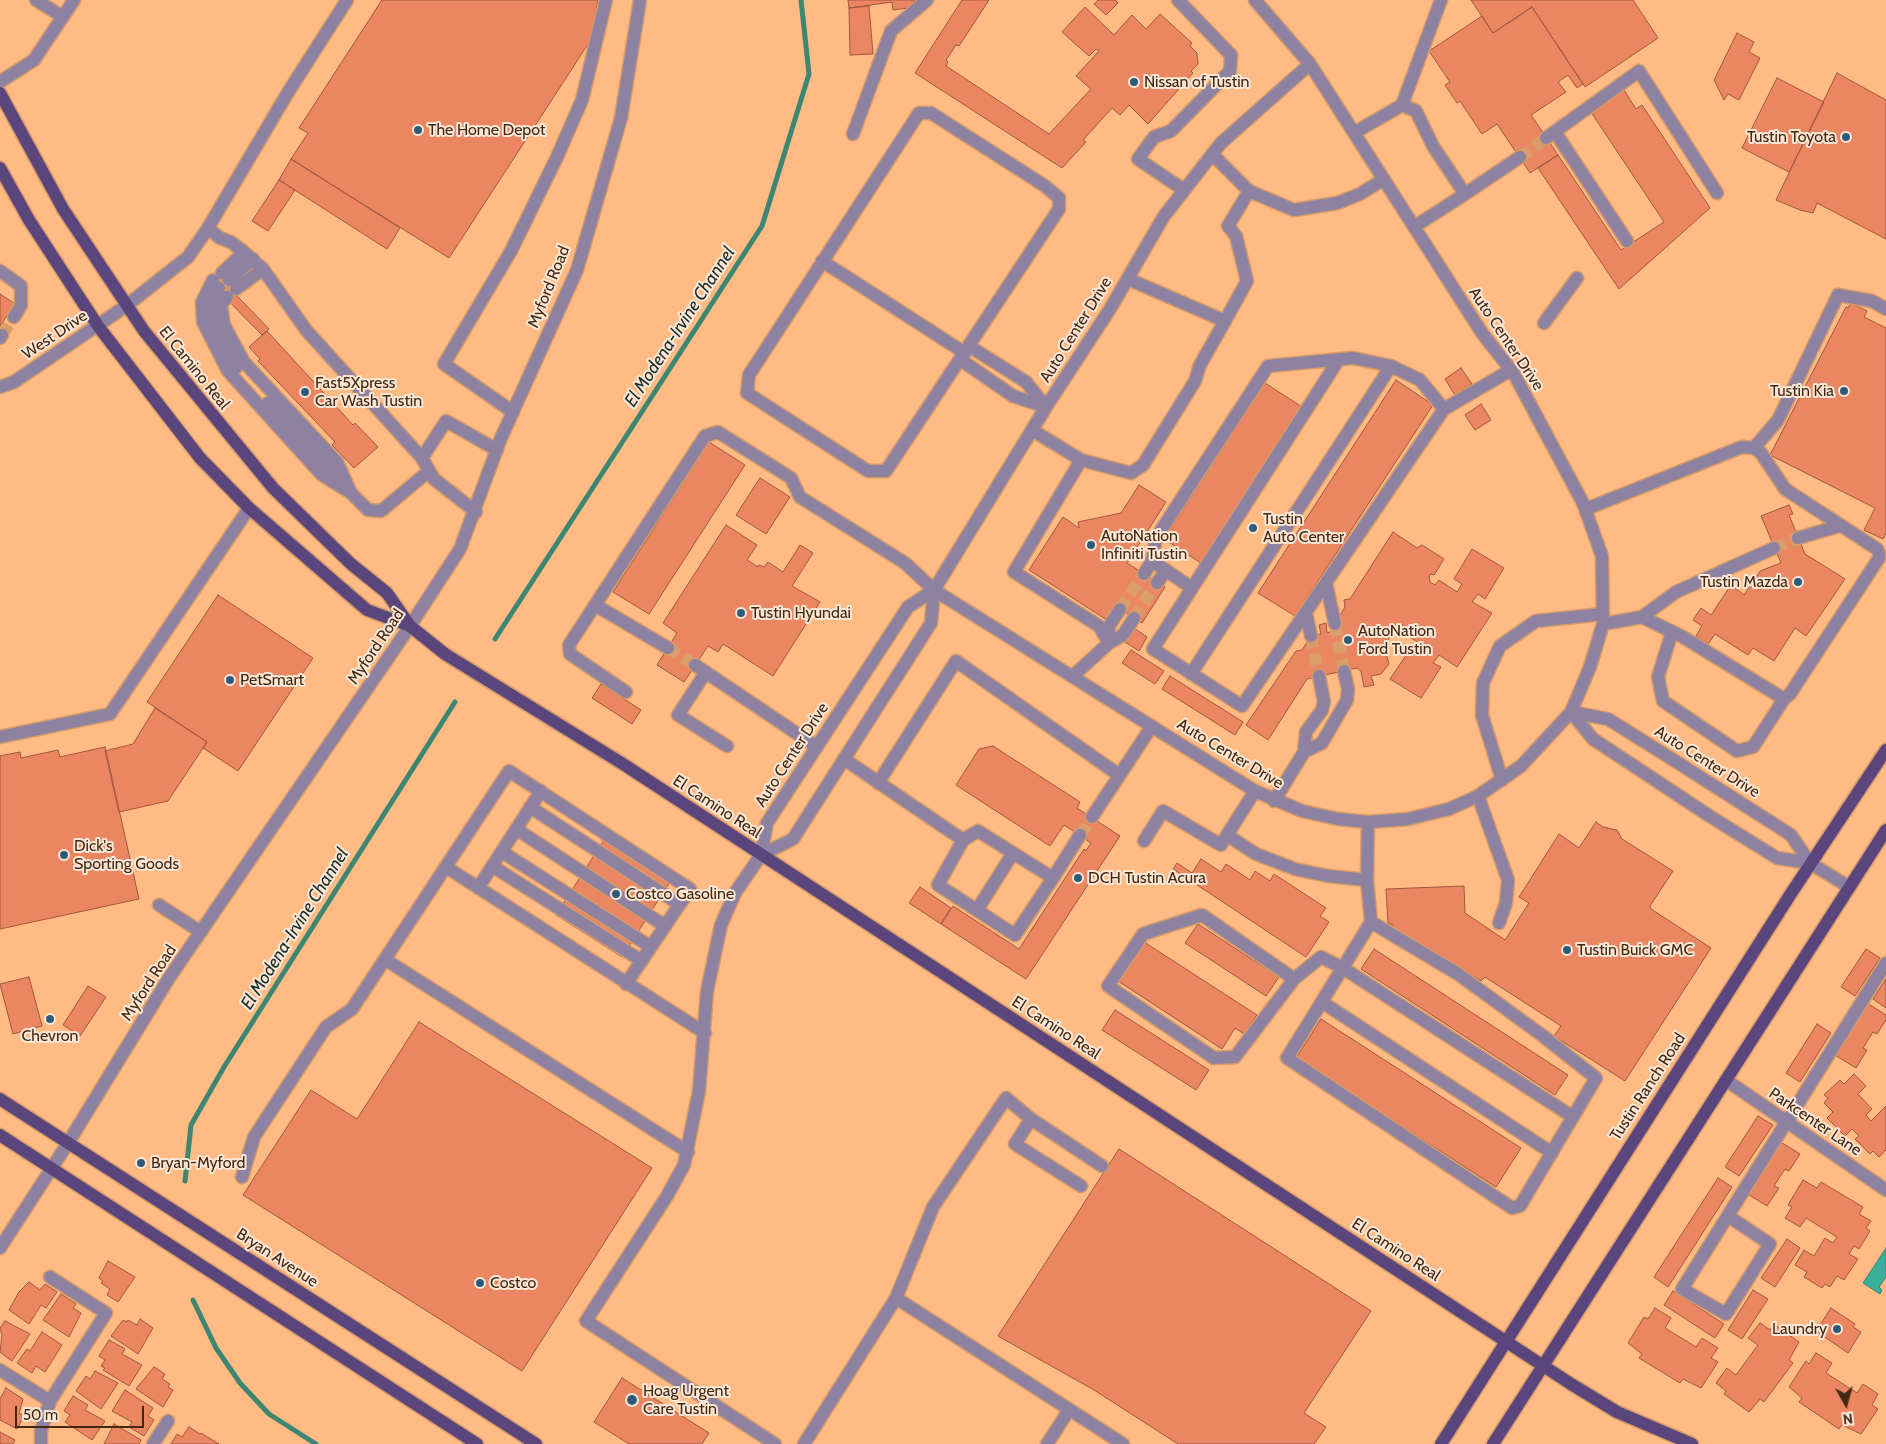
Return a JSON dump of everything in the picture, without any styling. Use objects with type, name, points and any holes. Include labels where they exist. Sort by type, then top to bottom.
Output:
[{"type":"main road","name":"El Camino Real","points":[[0,93],[63,209],[126,306],[189,388],[273,488],[351,564],[387,593],[410,626],[445,654],[598,748],[1543,1366],[1618,1412],[1692,1444]]},
{"type":"main road","name":"El Camino Real","points":[[1,172],[29,220],[98,326],[200,458],[248,508],[367,610],[410,626]]},
{"type":"main road","name":"Tustin Ranch Road","points":[[1441,1444],[1810,863],[1886,750]]},
{"type":"main road","points":[[1493,1444],[1886,830]]},
{"type":"main road","name":"Bryan Avenue","points":[[0,1099],[536,1444]]},
{"type":"main road","points":[[0,1135],[477,1444]]},
{"type":"street","points":[[36,0],[63,17]]},
{"type":"street","points":[[0,82],[34,60],[74,0]]},
{"type":"street","name":"West Drive","points":[[0,387],[14,382],[98,326],[188,257],[208,228],[287,94],[347,0]]},
{"type":"street","points":[[513,412],[444,364],[510,250],[557,158],[582,100],[606,0]]},
{"type":"street","name":"Myford Road","points":[[0,1248],[68,1143],[169,978],[410,626],[460,549],[476,512],[497,450],[577,270],[621,118],[640,0]]},
{"type":"street","points":[[852,134],[890,32],[927,0]]},
{"type":"street","points":[[1178,0],[1231,55],[1230,70],[1171,131],[1154,137],[1138,159],[1184,190]]},
{"type":"street","name":"Auto Center Drive","points":[[934,590],[1255,791],[1274,801],[1338,820],[1368,822],[1425,815],[1449,809],[1478,796],[1521,766],[1571,712],[1590,667],[1603,619],[1602,556],[1586,509],[1511,370],[1482,332],[1310,64],[1255,0]]},
{"type":"street","points":[[1354,133],[1402,105],[1441,0]]},
{"type":"street","name":"Auto Center Drive","points":[[761,855],[767,823],[908,607],[934,590],[1046,407],[1128,278],[1164,216],[1221,143],[1310,64]]},
{"type":"street","points":[[1627,241],[1550,135],[1639,71],[1717,193]]},
{"type":"street","points":[[1402,105],[1416,110],[1433,146],[1465,194]]},
{"type":"street","points":[[919,113],[931,113],[1045,186],[1059,198],[1060,208],[965,353],[886,471],[868,471],[748,393],[749,375],[919,113]]},
{"type":"street","points":[[1212,154],[1249,191],[1294,210],[1337,203],[1360,194],[1384,179]]},
{"type":"street","points":[[1414,227],[1520,157]]},
{"type":"street","points":[[1032,430],[1080,460],[1131,473],[1143,465],[1195,381],[1200,365],[1247,281],[1236,236],[1228,226],[1249,191]]},
{"type":"street","points":[[208,228],[220,238],[231,242],[263,269],[306,330],[422,458],[434,478],[476,512]]},
{"type":"street","points":[[248,256],[224,285],[202,302],[202,317],[228,371],[322,475],[351,493],[368,510],[381,511],[429,471]]},
{"type":"street","points":[[822,261],[965,353],[1026,382],[1046,407]]},
{"type":"street","points":[[224,285],[263,269]]},
{"type":"street","points":[[0,271],[21,286],[21,305],[14,317]]},
{"type":"street","points":[[1128,278],[1225,321]]},
{"type":"street","points":[[1544,323],[1576,278]]},
{"type":"street","points":[[224,285],[221,305],[224,326],[244,362],[337,462],[351,493]]},
{"type":"street","points":[[1754,448],[1778,420],[1838,295],[1872,301],[1886,309]]},
{"type":"street","points":[[965,353],[1013,396],[1046,407]]},
{"type":"street","points":[[1150,578],[1159,565],[1156,538],[1268,366],[1353,358],[1392,366],[1420,380],[1444,409]]},
{"type":"street","points":[[1339,359],[1153,649],[1242,706],[1444,409],[1511,370]]},
{"type":"street","points":[[1190,674],[1392,366]]},
{"type":"street","points":[[422,458],[446,421],[497,450]]},
{"type":"street","points":[[626,692],[570,654],[569,645],[705,436],[718,432],[791,478],[800,497],[905,562],[934,590]]},
{"type":"street","points":[[1586,509],[1742,447],[1754,448],[1761,453],[1785,489],[1839,526],[1883,551],[1790,694],[1784,698],[1753,748],[1738,751],[1663,701],[1658,677],[1672,632]]},
{"type":"street","points":[[1080,460],[1014,572],[1099,626],[1109,643]]},
{"type":"street","points":[[0,737],[110,714],[248,508]]},
{"type":"street","points":[[1798,538],[1839,526]]},
{"type":"street","points":[[1642,617],[1676,592],[1774,548]]},
{"type":"street","points":[[1159,565],[1192,588]]},
{"type":"street","points":[[1326,583],[1335,624]]},
{"type":"street","name":"Auto Center Drive","points":[[761,855],[793,838],[931,623],[934,590]]},
{"type":"street","points":[[595,606],[668,648]]},
{"type":"street","points":[[1072,676],[1109,643],[1123,635],[1127,613]]},
{"type":"street","points":[[1306,613],[1311,636]]},
{"type":"street","points":[[1502,780],[1482,715],[1483,683],[1500,646],[1536,621],[1642,617],[1672,632],[1784,698]]},
{"type":"street","points":[[878,783],[956,660],[1119,775]]},
{"type":"street","points":[[728,746],[678,715],[700,669],[817,746]]},
{"type":"street","points":[[1304,752],[1322,743],[1347,700],[1348,689],[1344,671]]},
{"type":"street","points":[[1274,801],[1304,752],[1306,732],[1322,710],[1324,702],[1319,676]]},
{"type":"street","name":"Auto Center Drive","points":[[1571,712],[1593,740],[1708,815],[1777,858],[1810,863],[1849,887]]},
{"type":"street","name":"Auto Center Drive","points":[[1571,712],[1608,719],[1672,759],[1791,835],[1810,863]]},
{"type":"street","points":[[1092,818],[1152,726]]},
{"type":"street","points":[[844,759],[963,840]]},
{"type":"street","points":[[242,1177],[254,1137],[326,1027],[352,1009],[509,771],[690,889],[626,984]]},
{"type":"street","points":[[478,888],[541,791]]},
{"type":"street","points":[[1144,841],[1163,811],[1220,845],[1255,791]]},
{"type":"street","points":[[1478,796],[1508,880],[1506,903],[1499,923]]},
{"type":"street","points":[[530,807],[679,904]]},
{"type":"street","points":[[1368,822],[1367,880],[1371,922],[1287,1058],[1512,1208],[1520,1206],[1596,1078],[1543,1036],[1458,974],[1371,922]]},
{"type":"street","points":[[516,829],[665,926]]},
{"type":"street","points":[[1052,878],[978,831],[963,840],[938,885],[1014,935],[1052,878],[1080,835]]},
{"type":"street","points":[[1227,835],[1256,854],[1295,869],[1328,876],[1367,880]]},
{"type":"street","points":[[502,852],[651,947]]},
{"type":"street","points":[[977,910],[1013,852]]},
{"type":"street","points":[[761,855],[735,893],[721,925],[707,991],[700,1090],[688,1152],[680,1175],[586,1321],[775,1444]]},
{"type":"street","points":[[492,866],[642,961]]},
{"type":"street","points":[[446,867],[705,1033]]},
{"type":"street","points":[[159,905],[201,932]]},
{"type":"street","points":[[1294,979],[1202,915],[1143,934],[1108,986],[1214,1058],[1235,1057],[1294,979],[1321,957],[1343,968],[1573,1117]]},
{"type":"street","points":[[386,960],[688,1152]]},
{"type":"street","points":[[1728,1216],[1770,1244],[1726,1314],[1682,1288],[1788,1122],[1886,963]]},
{"type":"street","points":[[1322,1002],[1552,1153]]},
{"type":"street","name":"Parkcenter Lane","points":[[1726,1080],[1886,1190]]},
{"type":"street","points":[[804,1444],[896,1298],[933,1207],[1006,1098],[1031,1119],[1102,1166]]},
{"type":"street","points":[[1031,1119],[1015,1144],[1081,1186]]},
{"type":"street","points":[[41,1444],[40,1432],[50,1401],[106,1313],[50,1277]]},
{"type":"street","points":[[896,1298],[1123,1444]]},
{"type":"street","points":[[0,1370],[50,1401]]},
{"type":"street","points":[[1048,1444],[1068,1410]]},
{"type":"street","points":[[153,1444],[168,1421]]},
{"type":"water","points":[[1886,1248],[1886,1277],[1879,1287],[1882,1290],[1880,1294],[1863,1283]]},
{"type":"building","name":"The Home Depot","points":[[382,0],[598,0],[592,38],[449,258],[291,159],[308,133],[299,128]]},
{"type":"building","points":[[848,0],[915,0],[908,8],[893,10],[892,2],[849,8]]},
{"type":"building","name":"Nissan of Tustin","points":[[962,0],[989,0],[959,46],[956,45],[946,60],[948,62],[946,66],[1049,134],[1091,89],[1076,76],[1099,51],[1096,49],[1089,56],[1062,32],[1085,7],[1114,35],[1132,15],[1146,29],[1160,14],[1192,43],[1190,46],[1197,53],[1198,64],[1191,71],[1193,73],[1148,124],[1129,105],[1120,115],[1112,108],[1083,140],[1086,142],[1062,168],[915,73]]},
{"type":"building","points":[[1098,0],[1115,0],[1118,3],[1106,15],[1094,4]]},
{"type":"building","points":[[1471,0],[1633,0],[1658,38],[1585,87],[1532,7],[1493,33]]},
{"type":"building","points":[[869,6],[873,54],[850,55],[849,8]]},
{"type":"building","points":[[1532,7],[1583,84],[1577,88],[1568,75],[1558,82],[1566,92],[1531,115],[1558,155],[1530,173],[1497,124],[1482,134],[1460,101],[1457,103],[1445,85],[1450,82],[1429,51],[1482,16],[1493,33]]},
{"type":"building","points":[[1737,33],[1754,42],[1749,52],[1760,58],[1739,100],[1728,94],[1724,100],[1714,80]]},
{"type":"building","name":"Tustin Toyota","points":[[1837,73],[1886,100],[1886,239],[1817,203],[1813,213],[1776,200]]},
{"type":"building","points":[[1777,78],[1824,102],[1789,172],[1742,148]]},
{"type":"building","points":[[1624,90],[1636,109],[1642,105],[1710,208],[1619,289],[1538,168],[1558,155],[1621,250],[1664,222],[1591,112]]},
{"type":"building","points":[[291,159],[400,228],[387,249],[279,180]]},
{"type":"building","points":[[279,180],[295,190],[268,231],[252,221]]},
{"type":"building","points":[[216,274],[269,329],[262,335],[209,281]]},
{"type":"building","points":[[0,294],[15,304],[0,326]]},
{"type":"building","name":"Tustin Kia","points":[[1851,303],[1867,311],[1864,317],[1886,328],[1886,533],[1883,539],[1864,530],[1875,508],[1770,455],[1846,307],[1848,308]]},
{"type":"building","name":"Fast5Xpress Car Wash Tustin","points":[[267,331],[353,425],[355,423],[378,447],[354,468],[332,445],[335,442],[258,361],[260,359],[249,347]]},
{"type":"building","points":[[1461,368],[1472,384],[1455,395],[1445,379]]},
{"type":"building","points":[[1396,380],[1433,405],[1295,616],[1258,593]]},
{"type":"building","points":[[1265,383],[1302,407],[1201,563],[1164,539]]},
{"type":"building","points":[[1481,404],[1491,420],[1475,430],[1465,415]]},
{"type":"building","points":[[709,442],[745,465],[649,614],[613,592]]},
{"type":"building","points":[[760,478],[790,497],[766,534],[736,515]]},
{"type":"building","name":"AutoNation Infiniti Tustin","points":[[1139,485],[1166,502],[1127,563],[1165,587],[1142,623],[1116,606],[1107,620],[1029,570],[1063,517],[1079,528],[1078,522],[1121,513]]},
{"type":"building","name":"Tustin Mazda","points":[[1789,505],[1793,514],[1789,515],[1805,554],[1845,579],[1806,636],[1795,628],[1774,661],[1753,648],[1748,655],[1715,634],[1708,644],[1696,636],[1702,626],[1693,620],[1701,608],[1711,615],[1731,585],[1744,595],[1760,571],[1781,563],[1761,516]]},
{"type":"building","name":"Tustin Hyundai","points":[[726,525],[757,545],[747,560],[758,567],[759,565],[764,567],[768,562],[783,572],[800,545],[813,553],[792,586],[820,602],[773,676],[723,644],[718,652],[708,646],[684,682],[657,665],[677,633],[663,623]]},
{"type":"building","name":"AutoNation Ford Tustin","points":[[1393,532],[1417,548],[1422,545],[1444,559],[1434,575],[1431,574],[1429,577],[1430,582],[1435,585],[1439,580],[1457,592],[1462,584],[1454,579],[1472,549],[1504,568],[1485,599],[1478,594],[1472,602],[1492,613],[1457,667],[1439,655],[1433,663],[1441,667],[1421,698],[1390,679],[1411,648],[1417,652],[1422,645],[1404,633],[1407,628],[1399,623],[1384,646],[1389,664],[1381,674],[1371,676],[1374,685],[1364,687],[1361,671],[1357,668],[1307,679],[1268,740],[1246,725],[1296,651],[1302,650],[1311,636],[1321,634],[1319,625],[1326,623],[1327,633],[1330,632],[1345,607],[1344,600],[1350,599]]},
{"type":"building","name":"PetSmart","points":[[218,595],[313,658],[238,771],[203,748],[207,742],[147,702]]},
{"type":"building","points":[[1134,628],[1147,637],[1139,651],[1125,642]]},
{"type":"building","points":[[1131,650],[1164,671],[1155,684],[1122,663]]},
{"type":"building","points":[[1170,676],[1243,722],[1235,735],[1162,689]]},
{"type":"building","points":[[601,684],[641,710],[632,724],[592,698]]},
{"type":"building","points":[[155,708],[207,742],[168,801],[119,812],[105,751],[133,744]]},
{"type":"building","name":"DCH Tustin Acura","points":[[993,746],[1080,802],[1077,808],[1120,836],[1026,979],[941,924],[953,906],[1019,949],[1084,849],[1086,851],[1091,843],[1064,825],[1050,846],[956,785],[979,749]]},
{"type":"building","name":"Dick's Sporting Goods","points":[[105,747],[139,899],[0,929],[0,756],[20,752],[21,758],[58,750],[60,757]]},
{"type":"building","name":"Tustin Buick GMC","points":[[1596,822],[1603,827],[1617,830],[1622,839],[1673,871],[1650,906],[1651,909],[1711,948],[1625,1081],[1554,1036],[1561,1026],[1485,977],[1481,981],[1435,952],[1432,955],[1392,929],[1392,924],[1388,924],[1386,889],[1464,886],[1465,913],[1505,940],[1529,903],[1519,897],[1559,834],[1579,848]]},
{"type":"building","name":"Costco Gasoline","points":[[609,832],[675,874],[622,957],[556,915]]},
{"type":"building","points":[[1201,859],[1221,872],[1226,864],[1250,880],[1255,871],[1270,881],[1274,874],[1326,908],[1320,916],[1329,922],[1306,957],[1173,869],[1177,863],[1192,873]]},
{"type":"building","points":[[920,887],[951,908],[941,924],[909,903]]},
{"type":"building","points":[[1198,924],[1279,977],[1266,996],[1185,943]]},
{"type":"building","points":[[1144,942],[1257,1015],[1244,1034],[1235,1028],[1222,1049],[1118,981]]},
{"type":"building","points":[[1374,949],[1568,1075],[1555,1095],[1361,969]]},
{"type":"building","points":[[1866,949],[1880,958],[1855,996],[1841,987]]},
{"type":"building","points":[[29,977],[42,1026],[13,1034],[0,984]]},
{"type":"building","points":[[1886,979],[1886,1008],[1873,999]]},
{"type":"building","points":[[88,986],[106,997],[80,1036],[63,1025]]},
{"type":"building","points":[[1867,1003],[1886,1015],[1886,1020],[1877,1034],[1873,1032],[1863,1048],[1867,1050],[1856,1068],[1835,1055]]},
{"type":"building","points":[[1115,1010],[1209,1070],[1196,1090],[1102,1030]]},
{"type":"building","points":[[1321,1019],[1521,1148],[1496,1187],[1296,1058]]},
{"type":"building","name":"Costco","points":[[419,1022],[652,1168],[522,1371],[243,1195],[311,1090],[357,1119]]},
{"type":"building","points":[[1817,1024],[1831,1033],[1800,1082],[1786,1073]]},
{"type":"building","points":[[1854,1074],[1866,1086],[1858,1094],[1872,1109],[1866,1115],[1871,1121],[1886,1106],[1886,1150],[1879,1157],[1873,1151],[1870,1154],[1855,1139],[1859,1136],[1852,1129],[1845,1136],[1827,1118],[1833,1112],[1824,1103],[1828,1098],[1824,1095],[1840,1080],[1844,1084]]},
{"type":"building","points":[[1758,1116],[1773,1125],[1739,1176],[1725,1167]]},
{"type":"building","points":[[1779,1141],[1800,1154],[1789,1171],[1785,1169],[1774,1186],[1779,1188],[1767,1206],[1746,1193]]},
{"type":"building","points":[[1119,1149],[1371,1311],[1304,1413],[1326,1427],[1314,1444],[1178,1444],[1094,1390],[998,1336]]},
{"type":"building","points":[[1718,1178],[1732,1187],[1668,1287],[1654,1277]]},
{"type":"building","points":[[1803,1180],[1817,1188],[1821,1182],[1863,1207],[1859,1214],[1871,1221],[1866,1228],[1870,1231],[1859,1249],[1854,1246],[1849,1254],[1858,1259],[1844,1280],[1837,1276],[1830,1287],[1825,1284],[1822,1288],[1804,1277],[1807,1272],[1795,1265],[1804,1250],[1814,1256],[1825,1238],[1833,1243],[1837,1237],[1806,1218],[1800,1227],[1785,1218],[1792,1207],[1788,1205]]},
{"type":"building","points":[[1787,1239],[1800,1248],[1775,1287],[1761,1278]]},
{"type":"building","points":[[108,1261],[135,1277],[118,1302],[107,1295],[110,1289],[101,1283],[103,1281],[99,1278]]},
{"type":"building","points":[[29,1282],[40,1290],[45,1284],[57,1292],[46,1308],[41,1305],[29,1324],[9,1310],[19,1292]]},
{"type":"building","points":[[1753,1290],[1768,1299],[1742,1339],[1728,1330]]},
{"type":"building","points":[[1673,1291],[1724,1324],[1715,1338],[1664,1305]]},
{"type":"building","points":[[61,1294],[76,1304],[73,1308],[81,1313],[69,1337],[43,1320]]},
{"type":"building","points":[[1655,1308],[1671,1318],[1665,1328],[1696,1347],[1702,1338],[1718,1348],[1711,1358],[1718,1362],[1701,1388],[1683,1379],[1680,1383],[1639,1358],[1642,1354],[1628,1343],[1644,1317],[1648,1319]]},
{"type":"building","name":"Laundry","points":[[1831,1308],[1855,1324],[1853,1327],[1861,1332],[1848,1353],[1816,1331]]},
{"type":"building","points":[[140,1319],[153,1328],[138,1354],[111,1336],[123,1320],[127,1322],[128,1320],[137,1325]]},
{"type":"building","points":[[5,1321],[30,1334],[12,1361],[0,1352],[2,1335],[0,1328]]},
{"type":"building","points":[[1760,1323],[1770,1330],[1774,1324],[1799,1342],[1789,1360],[1793,1363],[1764,1402],[1760,1399],[1749,1412],[1724,1394],[1726,1391],[1716,1383],[1727,1368],[1736,1375],[1758,1345],[1748,1338]]},
{"type":"building","points":[[42,1332],[62,1345],[45,1372],[36,1366],[32,1373],[17,1363],[27,1349],[30,1351]]},
{"type":"building","points":[[109,1340],[125,1349],[122,1354],[142,1365],[129,1386],[103,1370],[105,1368],[101,1366],[105,1360],[99,1356]]},
{"type":"building","points":[[1816,1353],[1832,1363],[1826,1373],[1857,1393],[1863,1384],[1878,1394],[1872,1405],[1878,1409],[1861,1434],[1842,1425],[1839,1429],[1799,1402],[1802,1398],[1789,1387],[1806,1361],[1809,1364]]},
{"type":"building","points":[[154,1367],[165,1374],[162,1379],[170,1384],[168,1387],[173,1390],[163,1407],[136,1389]]},
{"type":"building","points":[[95,1371],[118,1383],[101,1409],[76,1391],[86,1376],[90,1379]]},
{"type":"building","name":"Hoag Urgent Care Tustin","points":[[622,1378],[709,1433],[702,1444],[629,1444],[594,1422]]},
{"type":"building","points":[[6,1388],[23,1399],[19,1413],[24,1416],[17,1429],[0,1420],[0,1399]]},
{"type":"building","points":[[125,1390],[153,1408],[148,1416],[154,1420],[144,1436],[129,1427],[132,1422],[112,1411]]},
{"type":"building","points":[[73,1396],[88,1405],[85,1410],[105,1421],[92,1440],[65,1422],[70,1415],[64,1411]]},
{"type":"building","points":[[114,1424],[141,1440],[139,1444],[104,1444]]},
{"type":"building","points":[[189,1427],[219,1444],[171,1444],[177,1434],[182,1437]]},
{"type":"building","points":[[0,1432],[15,1440],[13,1444],[0,1444]]},
{"type":"waterway","name":"El Modena-Irvine Channel","points":[[495,639],[762,226],[809,74],[801,0]]},
{"type":"waterway","name":"El Modena-Irvine Channel","points":[[185,1181],[191,1125],[224,1067],[455,702]]},
{"type":"waterway","name":"El Modena-Irvine Channel","points":[[193,1300],[216,1348],[240,1383],[269,1414],[316,1444]]},
{"type":"tunnel","points":[[1520,157],[1546,138]]},
{"type":"tunnel","points":[[2,335],[14,317]]},
{"type":"tunnel","points":[[1774,548],[1798,538]]},
{"type":"tunnel","points":[[1120,609],[1144,574]]},
{"type":"tunnel","points":[[1134,618],[1157,583]]},
{"type":"tunnel","points":[[1335,624],[1344,671]]},
{"type":"tunnel","points":[[1311,636],[1319,676]]},
{"type":"tunnel","points":[[668,648],[695,665]]},
{"type":"tunnel","points":[[1080,835],[1092,817]]},
{"type":"place","name":"Nissan of Tustin","points":[[1134,82]]},
{"type":"place","name":"The Home Depot","points":[[418,130]]},
{"type":"place","name":"Tustin Toyota","points":[[1846,137]]},
{"type":"place","name":"Tustin Kia","points":[[1844,391]]},
{"type":"place","name":"Fast5Xpress Car Wash Tustin","points":[[305,392]]},
{"type":"place","name":"Tustin Auto Center","points":[[1253,528]]},
{"type":"place","name":"AutoNation Infiniti Tustin","points":[[1091,545]]},
{"type":"place","name":"Tustin Mazda","points":[[1798,582]]},
{"type":"place","name":"Tustin Hyundai","points":[[741,613]]},
{"type":"place","name":"AutoNation Ford Tustin","points":[[1348,640]]},
{"type":"place","name":"PetSmart","points":[[230,680]]},
{"type":"place","name":"Dick's Sporting Goods","points":[[64,855]]},
{"type":"place","name":"DCH Tustin Acura","points":[[1078,878]]},
{"type":"place","name":"Costco Gasoline","points":[[616,894]]},
{"type":"place","name":"Tustin Buick GMC","points":[[1567,950]]},
{"type":"place","name":"Chevron","points":[[50,1019]]},
{"type":"place","name":"Bryan-Myford","points":[[141,1163]]},
{"type":"place","name":"Costco","points":[[480,1283]]},
{"type":"place","name":"Laundry","points":[[1837,1329]]},
{"type":"place","name":"Hoag Urgent Care Tustin","points":[[632,1400]]}]
